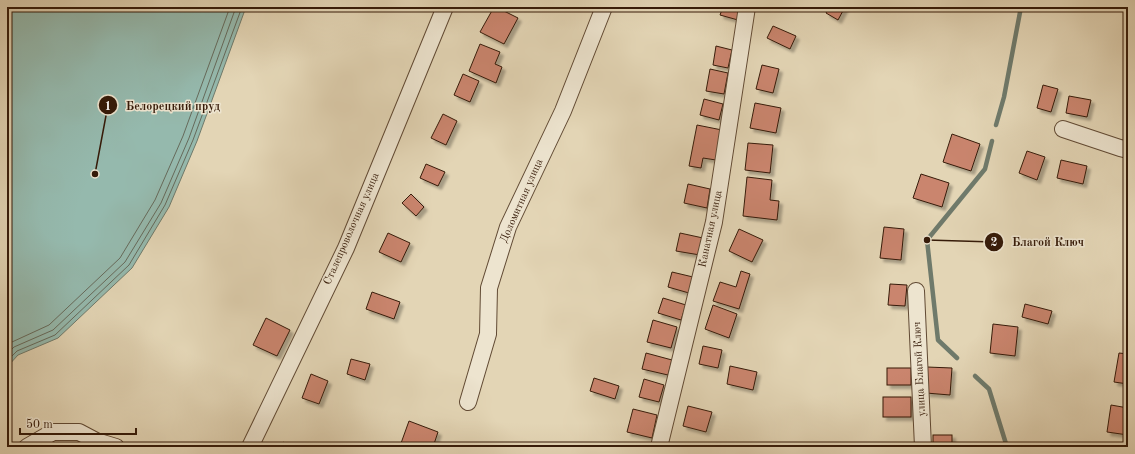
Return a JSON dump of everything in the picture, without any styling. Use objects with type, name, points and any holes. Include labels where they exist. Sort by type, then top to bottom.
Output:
[{"type":"street","name":"Сталепроволочная улица","points":[[250,447],[346,248],[445,7]]},
{"type":"street","name":"Доломитная улица","points":[[468,402],[488,334],[489,288],[508,227],[563,111],[604,7]]},
{"type":"street","name":"Канатная улица","points":[[659,447],[714,222],[747,7]]},
{"type":"street","points":[[1063,129],[1128,150]]},
{"type":"street","name":"улица Благой Ключ","points":[[916,291],[923,447]]},
{"type":"street","points":[[27,447],[53,432],[78,432],[96,441],[116,447]]},
{"type":"water","points":[[7,7],[246,7],[197,141],[169,207],[132,268],[58,338],[18,355],[7,367]]},
{"type":"building","points":[[494,7],[518,18],[504,44],[480,32]]},
{"type":"building","points":[[723,7],[742,8],[738,20],[720,15]]},
{"type":"building","points":[[829,7],[845,7],[838,20],[826,13]]},
{"type":"building","points":[[773,26],[796,36],[790,49],[767,38]]},
{"type":"building","points":[[480,44],[500,52],[495,64],[502,67],[496,83],[469,71]]},
{"type":"building","points":[[716,46],[732,50],[728,68],[713,65]]},
{"type":"building","points":[[762,65],[779,69],[773,93],[756,89]]},
{"type":"building","points":[[710,69],[728,73],[724,94],[706,91]]},
{"type":"building","points":[[463,74],[479,81],[470,102],[454,95]]},
{"type":"building","points":[[1043,85],[1058,89],[1051,112],[1037,108]]},
{"type":"building","points":[[1069,96],[1091,100],[1087,117],[1066,113]]},
{"type":"building","points":[[704,99],[723,104],[719,120],[700,115]]},
{"type":"building","points":[[755,103],[781,108],[776,133],[750,128]]},
{"type":"building","points":[[443,114],[457,121],[446,145],[431,138]]},
{"type":"building","points":[[697,125],[722,130],[716,160],[703,158],[701,168],[689,166]]},
{"type":"building","points":[[952,134],[980,144],[971,171],[943,162]]},
{"type":"building","points":[[748,143],[773,145],[770,173],[745,170]]},
{"type":"building","points":[[1027,151],[1045,157],[1037,180],[1019,173]]},
{"type":"building","points":[[1061,160],[1087,166],[1083,184],[1057,178]]},
{"type":"building","points":[[426,164],[445,172],[438,186],[420,178]]},
{"type":"building","points":[[921,174],[949,183],[942,207],[913,198]]},
{"type":"building","points":[[747,177],[772,180],[770,200],[779,201],[777,220],[743,216]]},
{"type":"building","points":[[688,184],[710,189],[707,208],[684,203]]},
{"type":"building","points":[[411,194],[424,207],[416,216],[402,203]]},
{"type":"building","points":[[884,227],[904,229],[901,260],[880,258]]},
{"type":"building","points":[[739,229],[763,240],[752,262],[729,251]]},
{"type":"building","points":[[388,233],[410,243],[401,262],[379,252]]},
{"type":"building","points":[[680,233],[703,238],[700,255],[676,251]]},
{"type":"building","points":[[741,271],[750,274],[739,309],[713,301],[720,282],[736,287]]},
{"type":"building","points":[[672,272],[693,277],[689,293],[668,287]]},
{"type":"building","points":[[890,284],[907,285],[905,306],[888,305]]},
{"type":"building","points":[[372,292],[400,302],[394,319],[366,309]]},
{"type":"building","points":[[663,298],[686,305],[681,320],[658,313]]},
{"type":"building","points":[[1025,304],[1052,311],[1048,324],[1022,317]]},
{"type":"building","points":[[713,305],[737,314],[729,338],[705,329]]},
{"type":"building","points":[[266,318],[290,330],[277,356],[253,345]]},
{"type":"building","points":[[653,320],[677,327],[671,348],[647,342]]},
{"type":"building","points":[[993,324],[1018,327],[1015,356],[990,353]]},
{"type":"building","points":[[703,346],[722,350],[718,368],[699,364]]},
{"type":"building","points":[[646,353],[672,360],[668,375],[642,369]]},
{"type":"building","points":[[1119,353],[1128,354],[1128,384],[1114,382]]},
{"type":"building","points":[[351,359],[370,364],[365,380],[347,374]]},
{"type":"building","points":[[730,366],[757,372],[753,390],[727,384]]},
{"type":"building","points":[[927,367],[952,368],[950,395],[926,393]]},
{"type":"building","points":[[887,368],[911,368],[911,385],[887,385]]},
{"type":"building","points":[[311,374],[328,381],[319,404],[302,398]]},
{"type":"building","points":[[594,378],[619,386],[615,399],[590,391]]},
{"type":"building","points":[[644,379],[664,385],[659,402],[639,397]]},
{"type":"building","points":[[883,397],[911,397],[911,417],[883,417]]},
{"type":"building","points":[[1111,405],[1128,408],[1128,435],[1107,432]]},
{"type":"building","points":[[688,406],[712,412],[706,432],[683,426]]},
{"type":"building","points":[[633,409],[657,415],[652,438],[627,432]]},
{"type":"building","points":[[409,421],[438,432],[433,447],[400,446]]},
{"type":"building","points":[[933,435],[952,435],[952,447],[933,447]]},
{"type":"building","points":[[283,442],[291,447],[280,447]]},
{"type":"waterway","points":[[996,125],[1004,97],[1021,7]]},
{"type":"waterway","points":[[957,358],[938,340],[927,240],[985,169],[992,141]]},
{"type":"waterway","points":[[975,376],[989,389],[1007,447]]},
{"type":"place","name":"Белорецкий пруд","points":[[95,174]]},
{"type":"place","name":"Благой Ключ","points":[[927,240]]}]
